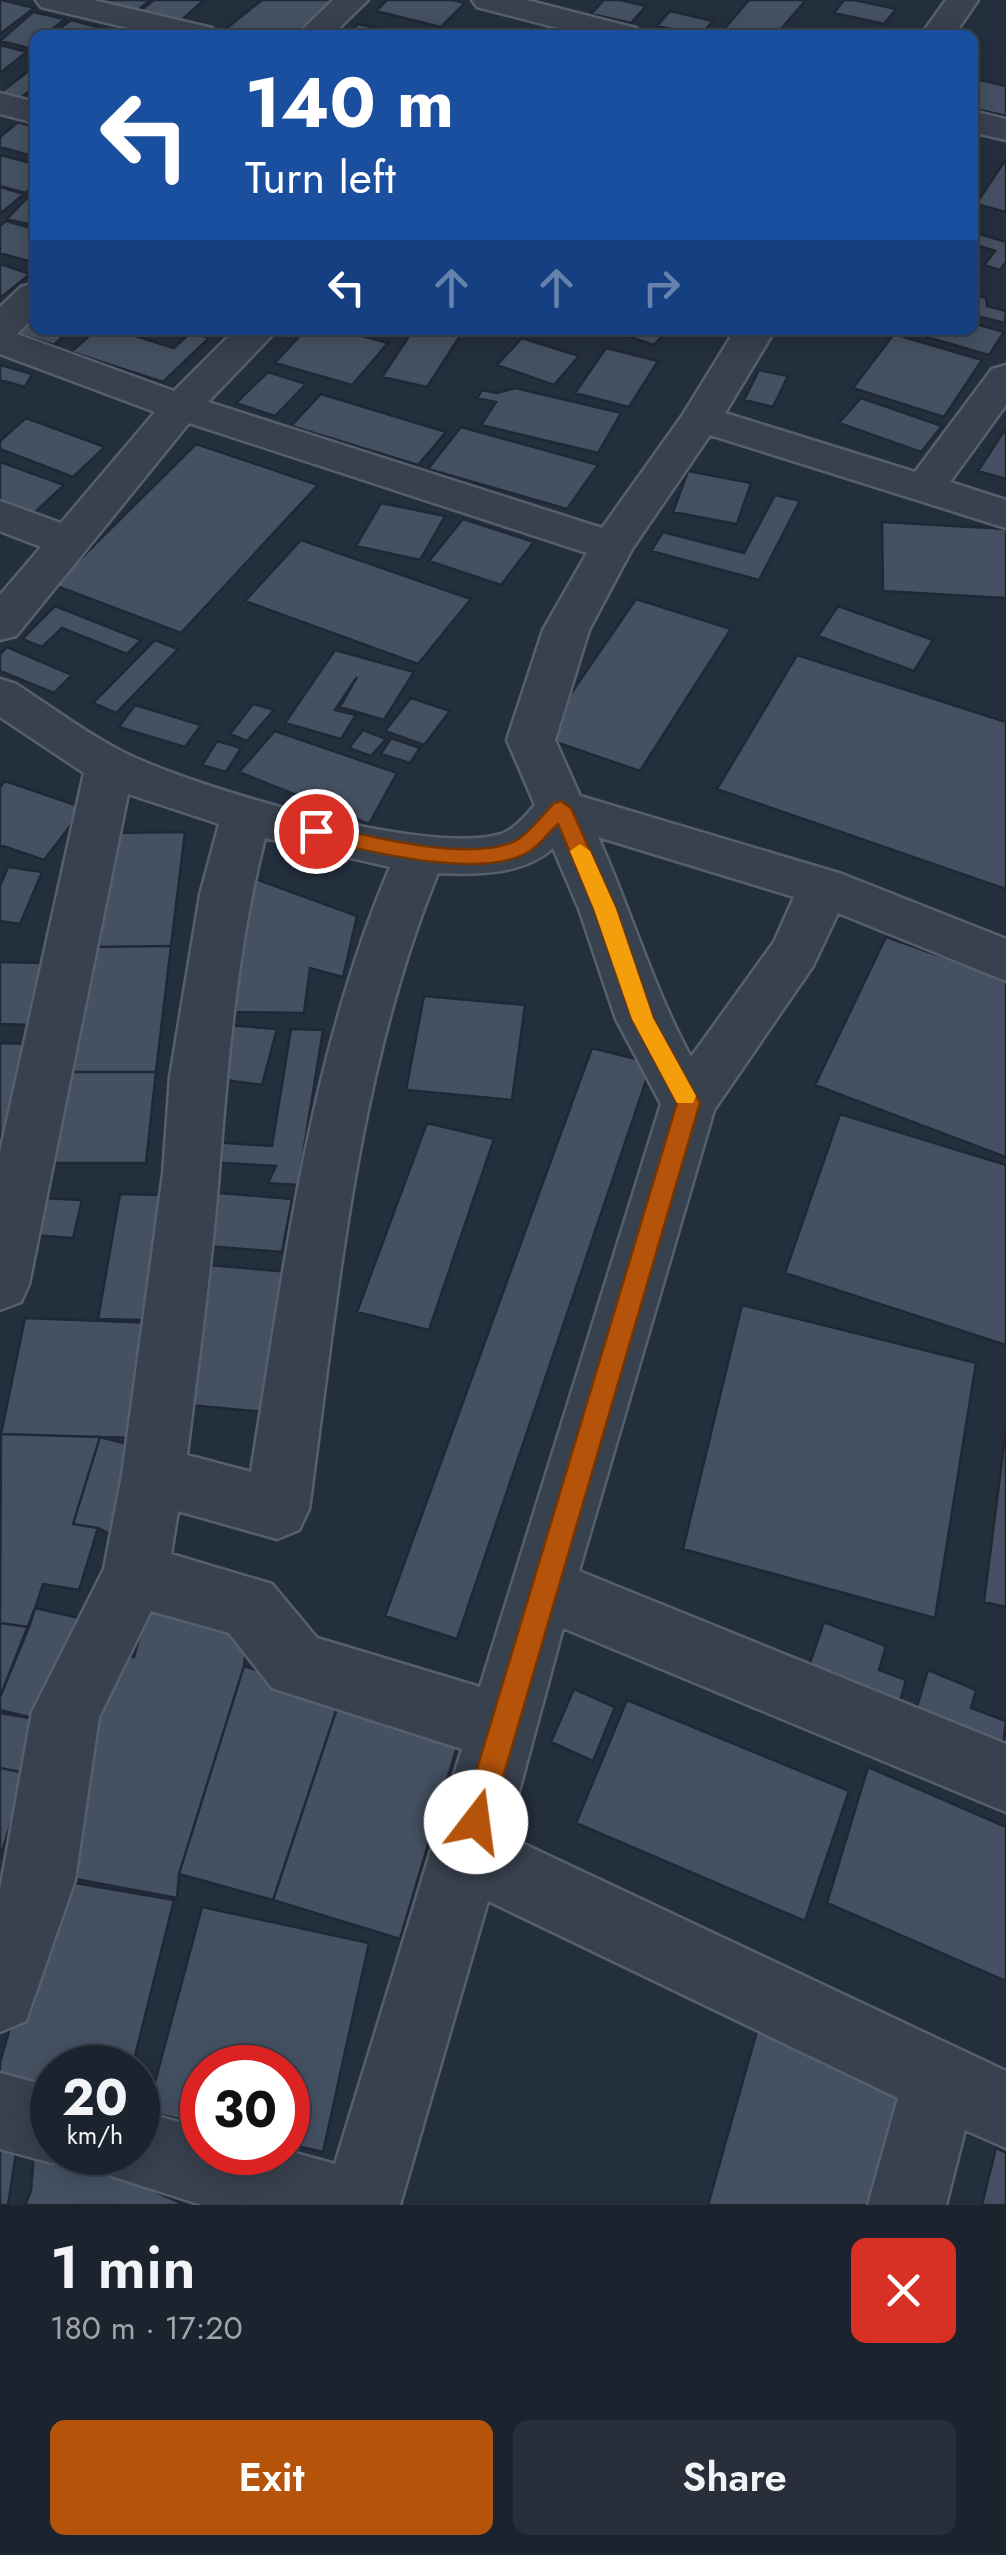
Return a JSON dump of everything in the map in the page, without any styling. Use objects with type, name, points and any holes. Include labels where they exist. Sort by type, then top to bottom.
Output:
[{"type":"street","points":[[52,0],[179,30]]},
{"type":"street","points":[[318,30],[352,0]]},
{"type":"street","points":[[488,0],[607,30]]},
{"type":"street","points":[[941,30],[962,0]]},
{"type":"street","points":[[978,123],[1006,130]]},
{"type":"street","points":[[0,328],[30,300]]},
{"type":"street","points":[[0,625],[66,540],[181,407],[252,335]]},
{"type":"street","points":[[688,1103],[643,1019],[605,909],[531,740],[566,630],[612,546],[701,419],[751,335]]},
{"type":"street","points":[[0,342],[181,407],[612,546]]},
{"type":"street","points":[[923,490],[1006,377]]},
{"type":"street","points":[[701,419],[1006,514]]},
{"type":"street","points":[[0,515],[66,540]]},
{"type":"street","points":[[0,696],[110,766],[246,816],[420,855],[466,856],[522,846],[561,808]]},
{"type":"street","points":[[0,1284],[110,766]]},
{"type":"street","points":[[561,808],[824,888],[1006,961]]},
{"type":"street","points":[[0,1995],[39,1880],[66,1712],[136,1575],[153,1475],[191,1174],[197,1077],[225,895],[246,816]]},
{"type":"street","points":[[153,1475],[277,1509],[314,1269],[346,1102],[380,960],[420,855]]},
{"type":"street","points":[[361,2205],[688,1103],[795,952],[824,888]]},
{"type":"street","points":[[136,1575],[249,1607],[296,1665],[501,1727]]},
{"type":"street","points":[[542,1588],[1006,1778]]},
{"type":"street","points":[[467,1854],[942,2076],[1006,2110]]},
{"type":"street","points":[[907,2205],[942,2076]]},
{"type":"street","points":[[0,2111],[30,2120]]},
{"type":"street","points":[[160,2155],[342,2205]]},
{"type":"building","points":[[2,0],[34,8],[0,34]]},
{"type":"building","points":[[99,0],[150,0],[137,11]]},
{"type":"building","points":[[154,0],[204,0],[176,25],[135,15]]},
{"type":"building","points":[[262,0],[346,0],[309,30],[224,30]]},
{"type":"building","points":[[387,0],[465,3],[441,27],[376,11]]},
{"type":"building","points":[[604,0],[646,6],[631,23],[591,14]]},
{"type":"building","points":[[749,0],[805,1],[780,30],[723,30]]},
{"type":"building","points":[[844,0],[896,9],[884,24],[834,13]]},
{"type":"building","points":[[670,11],[713,21],[705,30],[657,26]]},
{"type":"building","points":[[33,12],[65,19],[51,30],[30,30],[29,48],[0,41]]},
{"type":"building","points":[[71,20],[109,30],[58,30]]},
{"type":"building","points":[[358,24],[385,30],[352,30]]},
{"type":"building","points":[[0,45],[27,52],[0,73]]},
{"type":"building","points":[[30,70],[30,91],[19,99],[0,93]]},
{"type":"building","points":[[978,79],[1006,86],[1006,116],[978,109]]},
{"type":"building","points":[[18,122],[30,126],[30,156],[0,147],[0,137]]},
{"type":"building","points":[[0,155],[30,163],[30,189],[25,193],[0,186]]},
{"type":"building","points":[[1006,159],[1006,212],[978,205]]},
{"type":"building","points":[[0,187],[24,194],[0,214]]},
{"type":"building","points":[[27,198],[30,199],[30,225],[7,219]]},
{"type":"building","points":[[6,221],[30,228],[30,262],[0,253],[0,226]]},
{"type":"building","points":[[980,234],[1006,242],[1006,262],[1000,270],[984,265],[995,251],[978,246]]},
{"type":"building","points":[[0,264],[30,274],[0,298]]},
{"type":"building","points":[[978,296],[986,298],[987,306],[1006,311],[1005,323],[978,316]]},
{"type":"building","points":[[30,310],[30,335],[65,335],[54,345],[8,330]]},
{"type":"building","points":[[978,325],[1004,332],[989,355],[920,335],[978,335]]},
{"type":"building","points":[[90,335],[132,335],[174,348],[188,335],[209,338],[163,382],[71,352]]},
{"type":"building","points":[[300,335],[359,335],[388,343],[352,385],[275,363]]},
{"type":"building","points":[[410,335],[460,336],[427,387],[382,377]]},
{"type":"building","points":[[624,335],[663,335],[654,345]]},
{"type":"building","points":[[893,335],[982,360],[944,417],[853,388]]},
{"type":"building","points":[[522,338],[579,356],[554,385],[497,365]]},
{"type":"building","points":[[606,348],[658,361],[629,407],[575,393]]},
{"type":"building","points":[[0,365],[32,374],[25,387],[0,380]]},
{"type":"building","points":[[759,370],[788,376],[773,407],[744,400]]},
{"type":"building","points":[[268,372],[306,384],[275,416],[236,403]]},
{"type":"building","points":[[515,388],[621,413],[598,453],[481,425],[496,402],[477,398],[482,390],[497,393]]},
{"type":"building","points":[[321,394],[446,432],[418,465],[291,426]]},
{"type":"building","points":[[861,398],[942,426],[921,452],[839,423]]},
{"type":"building","points":[[26,418],[105,447],[73,477],[0,449],[0,441]]},
{"type":"building","points":[[461,427],[598,465],[567,509],[428,469]]},
{"type":"building","points":[[1006,428],[1006,479],[978,471]]},
{"type":"building","points":[[196,444],[318,485],[181,633],[54,585]]},
{"type":"building","points":[[0,462],[64,485],[31,516],[0,504]]},
{"type":"building","points":[[688,471],[751,483],[737,524],[673,512]]},
{"type":"building","points":[[775,495],[800,501],[759,580],[651,551],[663,532],[744,553]]},
{"type":"building","points":[[381,503],[445,516],[420,560],[356,546]]},
{"type":"building","points":[[463,519],[534,542],[501,585],[429,561]]},
{"type":"building","points":[[882,522],[1006,529],[1006,598],[883,591]]},
{"type":"building","points":[[301,540],[471,599],[418,664],[245,601]]},
{"type":"building","points":[[636,599],[731,629],[640,771],[541,737]]},
{"type":"building","points":[[55,606],[141,640],[127,654],[62,628],[42,647],[22,639]]},
{"type":"building","points":[[838,606],[933,640],[914,671],[818,636]]},
{"type":"building","points":[[155,640],[178,649],[116,713],[93,703]]},
{"type":"building","points":[[7,647],[72,675],[54,693],[0,671],[0,654]]},
{"type":"building","points":[[335,650],[414,672],[384,720],[340,707],[357,677],[335,710],[356,715],[341,739],[285,723]]},
{"type":"building","points":[[797,655],[1006,722],[1006,889],[717,789]]},
{"type":"building","points":[[411,698],[450,711],[424,745],[385,731]]},
{"type":"building","points":[[253,704],[274,710],[247,741],[230,734]]},
{"type":"building","points":[[135,705],[201,725],[185,747],[119,727]]},
{"type":"building","points":[[363,730],[386,739],[371,756],[349,748]]},
{"type":"building","points":[[275,731],[397,773],[369,824],[239,772]]},
{"type":"building","points":[[391,738],[420,748],[410,763],[381,754]]},
{"type":"building","points":[[217,741],[241,748],[226,772],[202,765]]},
{"type":"building","points":[[5,781],[84,808],[44,860],[0,845],[0,787]]},
{"type":"building","points":[[185,832],[171,946],[86,947],[103,833]]},
{"type":"building","points":[[8,867],[42,872],[20,924],[0,921],[0,886]]},
{"type":"building","points":[[250,877],[357,916],[343,977],[310,968],[304,1013],[230,1012]]},
{"type":"building","points":[[886,937],[1006,979],[1006,1157],[815,1085]]},
{"type":"building","points":[[171,946],[156,1072],[66,1072],[86,947]]},
{"type":"building","points":[[0,962],[44,963],[32,1025],[0,1024]]},
{"type":"building","points":[[424,996],[525,1005],[512,1100],[406,1090]]},
{"type":"building","points":[[226,1025],[277,1029],[262,1085],[212,1078]]},
{"type":"building","points":[[291,1029],[323,1030],[298,1185],[268,1183],[276,1166],[208,1162],[211,1142],[272,1146]]},
{"type":"building","points":[[0,1043],[30,1044],[0,1165]]},
{"type":"building","points":[[592,1048],[652,1063],[457,1639],[385,1616]]},
{"type":"building","points":[[66,1072],[156,1072],[146,1163],[52,1163]]},
{"type":"building","points":[[840,1114],[1006,1165],[1006,1345],[785,1273]]},
{"type":"building","points":[[427,1123],[494,1139],[429,1330],[357,1312]]},
{"type":"building","points":[[207,1192],[292,1199],[282,1252],[195,1245]]},
{"type":"building","points":[[120,1194],[162,1195],[142,1320],[98,1319]]},
{"type":"building","points":[[42,1198],[82,1200],[73,1238],[33,1235]]},
{"type":"building","points":[[208,1265],[290,1272],[264,1412],[178,1404]]},
{"type":"building","points":[[742,1305],[976,1363],[935,1618],[683,1549]]},
{"type":"building","points":[[25,1318],[154,1323],[135,1438],[1,1434]]},
{"type":"building","points":[[1006,1429],[1006,1607],[984,1602]]},
{"type":"building","points":[[1,1434],[100,1437],[73,1524],[98,1528],[79,1590],[43,1584],[29,1627],[0,1623]]},
{"type":"building","points":[[100,1437],[147,1449],[120,1539],[98,1528],[73,1524]]},
{"type":"building","points":[[150,1599],[250,1617],[244,1666],[179,1874],[177,1898],[49,1874],[115,1654],[134,1657]]},
{"type":"building","points":[[35,1608],[79,1618],[41,1720],[0,1710],[0,1697]]},
{"type":"building","points":[[824,1622],[886,1646],[879,1670],[906,1680],[895,1719],[803,1683]]},
{"type":"building","points":[[0,1623],[29,1627],[0,1697]]},
{"type":"building","points":[[244,1666],[340,1699],[273,1900],[179,1874]]},
{"type":"building","points":[[928,1670],[976,1690],[971,1708],[1006,1721],[1001,1763],[911,1726]]},
{"type":"building","points":[[574,1689],[615,1707],[593,1761],[551,1742]]},
{"type":"building","points":[[340,1699],[461,1733],[400,1939],[273,1900]]},
{"type":"building","points":[[627,1700],[849,1791],[805,1921],[576,1823]]},
{"type":"building","points":[[0,1713],[41,1720],[26,1773],[0,1768]]},
{"type":"building","points":[[868,1767],[1006,1827],[1006,1981],[827,1903]]},
{"type":"building","points":[[0,1768],[26,1773],[0,1858]]},
{"type":"building","points":[[52,1879],[174,1900],[138,2045],[30,2045],[30,2083],[0,2077],[0,2063]]},
{"type":"building","points":[[202,1907],[369,1943],[323,2152],[310,2149],[310,2045],[180,2045],[180,2119],[160,2115],[160,2064]]},
{"type":"building","points":[[757,2031],[909,2094],[882,2205],[708,2205]]},
{"type":"building","points":[[0,2132],[18,2140],[8,2205],[0,2205]]},
{"type":"building","points":[[996,2148],[1006,2153],[1006,2205],[982,2205]]},
{"type":"building","points":[[32,2175],[118,2175],[185,2205],[25,2205]]},
{"type":"slow traffic","points":[[580,851],[605,909],[643,1019],[685,1096]]},
{"type":"route","points":[[316,831],[420,855],[491,854],[522,846],[561,808],[605,909],[643,1019],[688,1103],[530,1627],[476,1822]]}]
